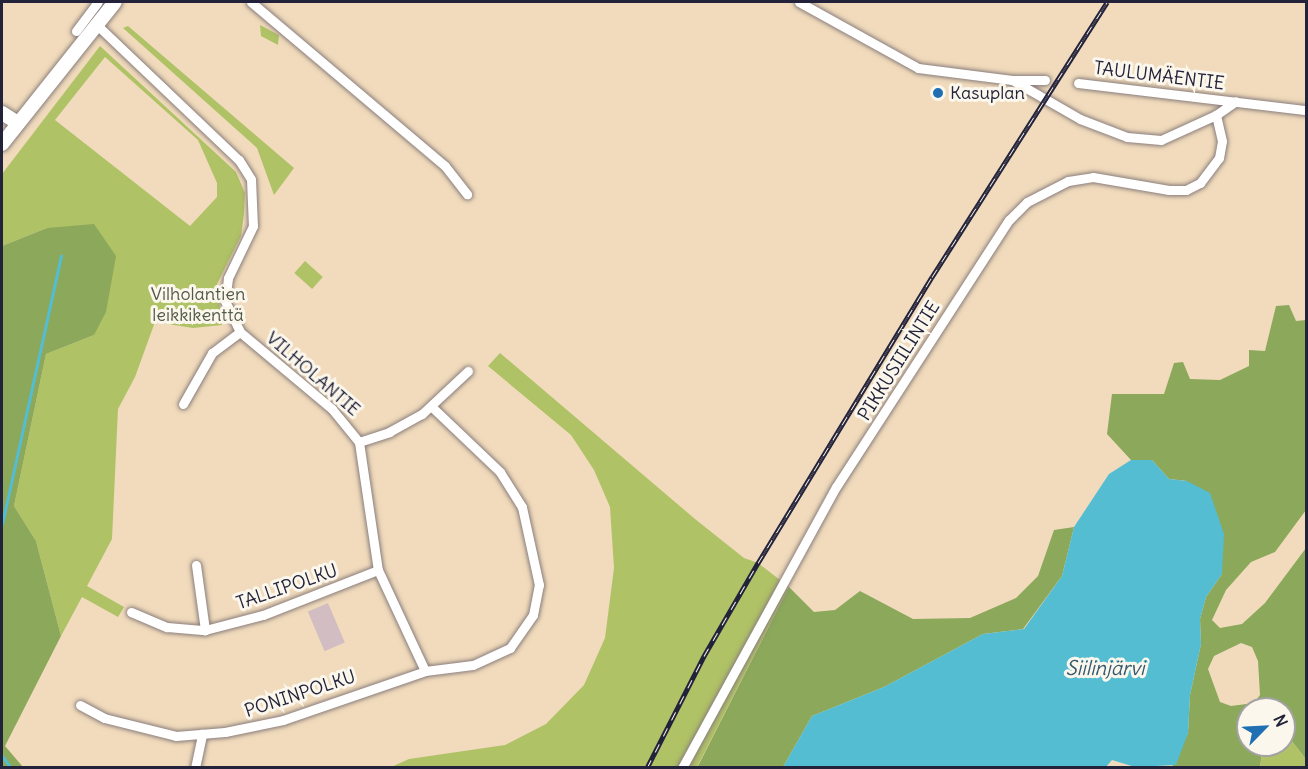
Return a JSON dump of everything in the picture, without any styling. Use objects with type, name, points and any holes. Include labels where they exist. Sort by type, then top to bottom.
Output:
[{"type":"main road","points":[[2,144],[115,2]]},
{"type":"main road","points":[[2,113],[18,123]]},
{"type":"street","points":[[76,31],[98,2]]},
{"type":"street","points":[[251,2],[445,166],[467,194]]},
{"type":"street","name":"TAULUMÄENTIE","points":[[799,2],[918,68],[1012,80],[1045,80]]},
{"type":"street","name":"VILHOLANTIE","points":[[97,25],[239,160],[251,179],[253,226],[225,289],[225,301],[240,332],[332,409],[359,442],[378,570],[425,670]]},
{"type":"street","name":"TAULUMÄENTIE","points":[[1012,80],[1080,119],[1128,136],[1161,140],[1216,116],[1236,101]]},
{"type":"street","name":"TAULUMÄENTIE","points":[[1078,83],[1306,110]]},
{"type":"street","name":"PIKKUSIILINTIE","points":[[682,768],[836,487],[1009,220],[1027,202],[1068,181],[1093,177],[1169,190],[1186,190],[1200,183],[1219,158],[1222,141],[1216,116]]},
{"type":"street","points":[[183,404],[212,353],[240,332]]},
{"type":"street","points":[[359,442],[406,424],[432,407],[468,371]]},
{"type":"street","name":"PONINPOLKU","points":[[80,705],[104,718],[142,730],[176,736],[202,734],[283,720],[425,670],[472,665],[510,648],[533,615],[539,585],[522,507],[510,484],[432,407]]},
{"type":"street","points":[[196,566],[205,630]]},
{"type":"street","name":"TALLIPOLKU","points":[[131,612],[167,627],[205,630],[263,615],[378,570]]},
{"type":"street","points":[[195,768],[202,734]]},
{"type":"shaded area","points":[[328,603],[345,643],[325,651],[308,612]]},
{"type":"green space","points":[[260,25],[279,35],[278,45],[261,36]]},
{"type":"green space","points":[[128,26],[294,168],[274,195],[257,148],[123,28]]},
{"type":"green space","name":"Vilholantien leikkikenttä","points":[[100,46],[236,172],[245,193],[241,236],[217,284],[222,325],[193,328],[155,322],[135,377],[118,409],[112,539],[87,586],[124,607],[118,617],[82,597],[61,636],[36,541],[14,506],[46,354],[94,335],[47,228],[2,246],[2,174]],"holes":[[[105,57],[198,140],[217,183],[217,197],[190,226],[55,120]]]},
{"type":"green space","points":[[94,224],[116,256],[106,312],[94,335],[46,354],[14,506],[36,541],[61,636],[5,746],[23,767],[2,767],[2,246],[47,228]]},
{"type":"green space","points":[[305,261],[323,277],[312,289],[294,273]]},
{"type":"green space","points":[[1289,305],[1296,321],[1306,320],[1306,510],[1275,552],[1251,562],[1226,590],[1212,620],[1220,628],[1242,624],[1265,603],[1306,548],[1306,759],[1296,746],[1296,697],[1258,697],[1258,661],[1252,647],[1241,643],[1214,656],[1208,669],[1220,702],[1236,705],[1236,757],[1261,757],[1260,767],[1172,767],[1188,733],[1190,695],[1201,644],[1200,619],[1206,597],[1222,574],[1187,481],[1169,479],[1152,460],[1131,460],[1107,434],[1112,394],[1164,394],[1174,363],[1183,362],[1190,379],[1220,380],[1249,366],[1249,350],[1265,351],[1276,306]]},
{"type":"green space","points":[[500,353],[695,519],[744,558],[758,563],[789,587],[697,767],[389,768],[409,759],[505,745],[546,724],[584,685],[605,638],[614,568],[610,507],[594,470],[571,435],[488,366]]},
{"type":"green space","points":[[1074,527],[1062,576],[1023,629],[983,634],[884,687],[812,716],[783,767],[697,768],[789,587],[814,612],[835,610],[860,591],[913,619],[970,618],[1016,598],[1038,576],[1054,530]]},
{"type":"green space","points":[[1296,746],[1306,759],[1306,767],[1260,768],[1261,757],[1296,757]]},
{"type":"water","name":"Siilinjärvi","points":[[1131,460],[1152,460],[1169,479],[1187,481],[1210,493],[1224,534],[1222,574],[1206,597],[1200,619],[1201,644],[1190,695],[1188,733],[1176,765],[1135,767],[1112,760],[1105,768],[783,767],[812,716],[884,687],[983,634],[1024,629],[1062,576],[1074,527],[1109,474]]},
{"type":"waterway","points":[[2,524],[61,255]]},
{"type":"waterway","points":[[2,756],[11,768]]},
{"type":"railway","points":[[647,768],[704,656],[758,563],[932,277],[1107,2]]},
{"type":"place","name":"Kasuplan","points":[[938,93]]}]
